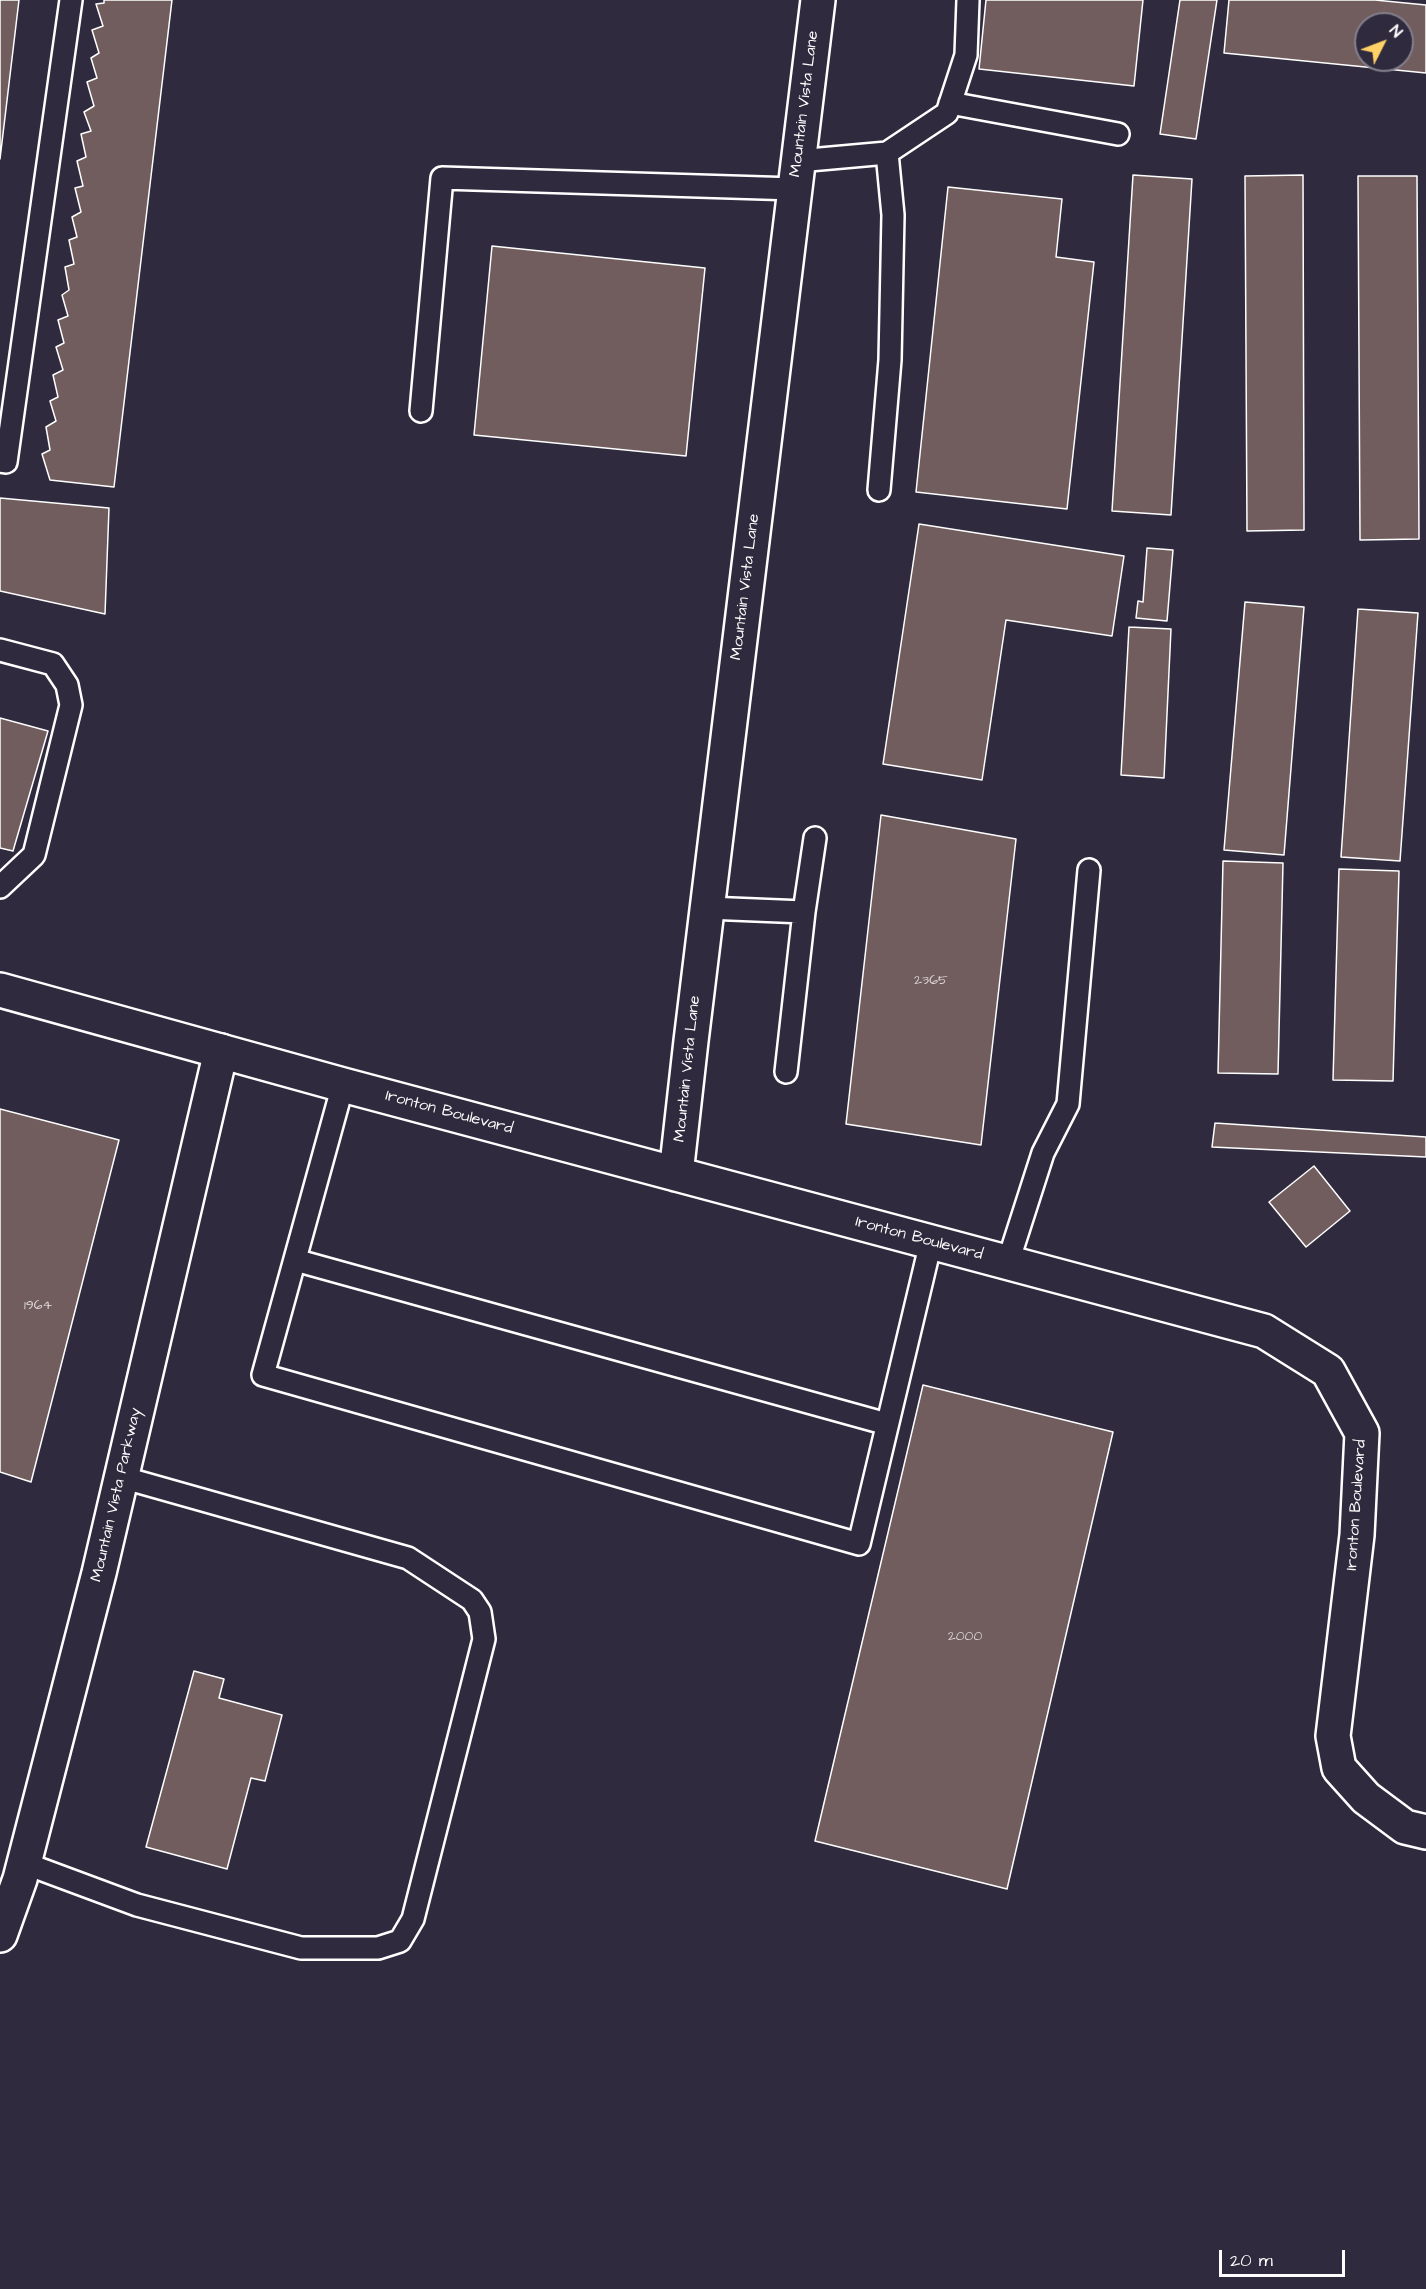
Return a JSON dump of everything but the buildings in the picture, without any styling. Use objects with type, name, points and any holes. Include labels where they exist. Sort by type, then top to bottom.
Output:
[{"type":"street","name":"Mountain Vista Lane","points":[[676,1174],[818,0]]},
{"type":"street","name":"Ironton Boulevard","points":[[0,990],[344,1085],[1264,1332],[1328,1371],[1362,1433],[1357,1535],[1333,1736],[1339,1768],[1366,1798],[1404,1827],[1426,1832]]},
{"type":"street","name":"Mountain Vista Parkway","points":[[0,1935],[24,1863],[121,1477],[221,1051]]},
{"type":"lane","points":[[0,461],[6,462],[71,0]]},
{"type":"lane","points":[[421,411],[442,178],[797,175],[887,153],[947,113],[966,56],[968,0]]},
{"type":"lane","points":[[950,104],[1118,134]]},
{"type":"lane","points":[[879,490],[890,360],[893,215],[887,153]]},
{"type":"lane","points":[[0,650],[53,664],[67,685],[71,705],[34,855],[0,887]]},
{"type":"lane","points":[[786,1072],[814,838]]},
{"type":"lane","points":[[1008,1263],[1043,1153],[1068,1104],[1089,870]]},
{"type":"lane","points":[[707,908],[804,912]]},
{"type":"lane","points":[[344,1085],[263,1375],[858,1544],[931,1242]]},
{"type":"lane","points":[[295,1260],[887,1424]]},
{"type":"lane","points":[[24,1863],[137,1905],[301,1948],[378,1948],[400,1941],[413,1919],[445,1796],[484,1639],[480,1612],[472,1600],[408,1558],[121,1477]]}]
